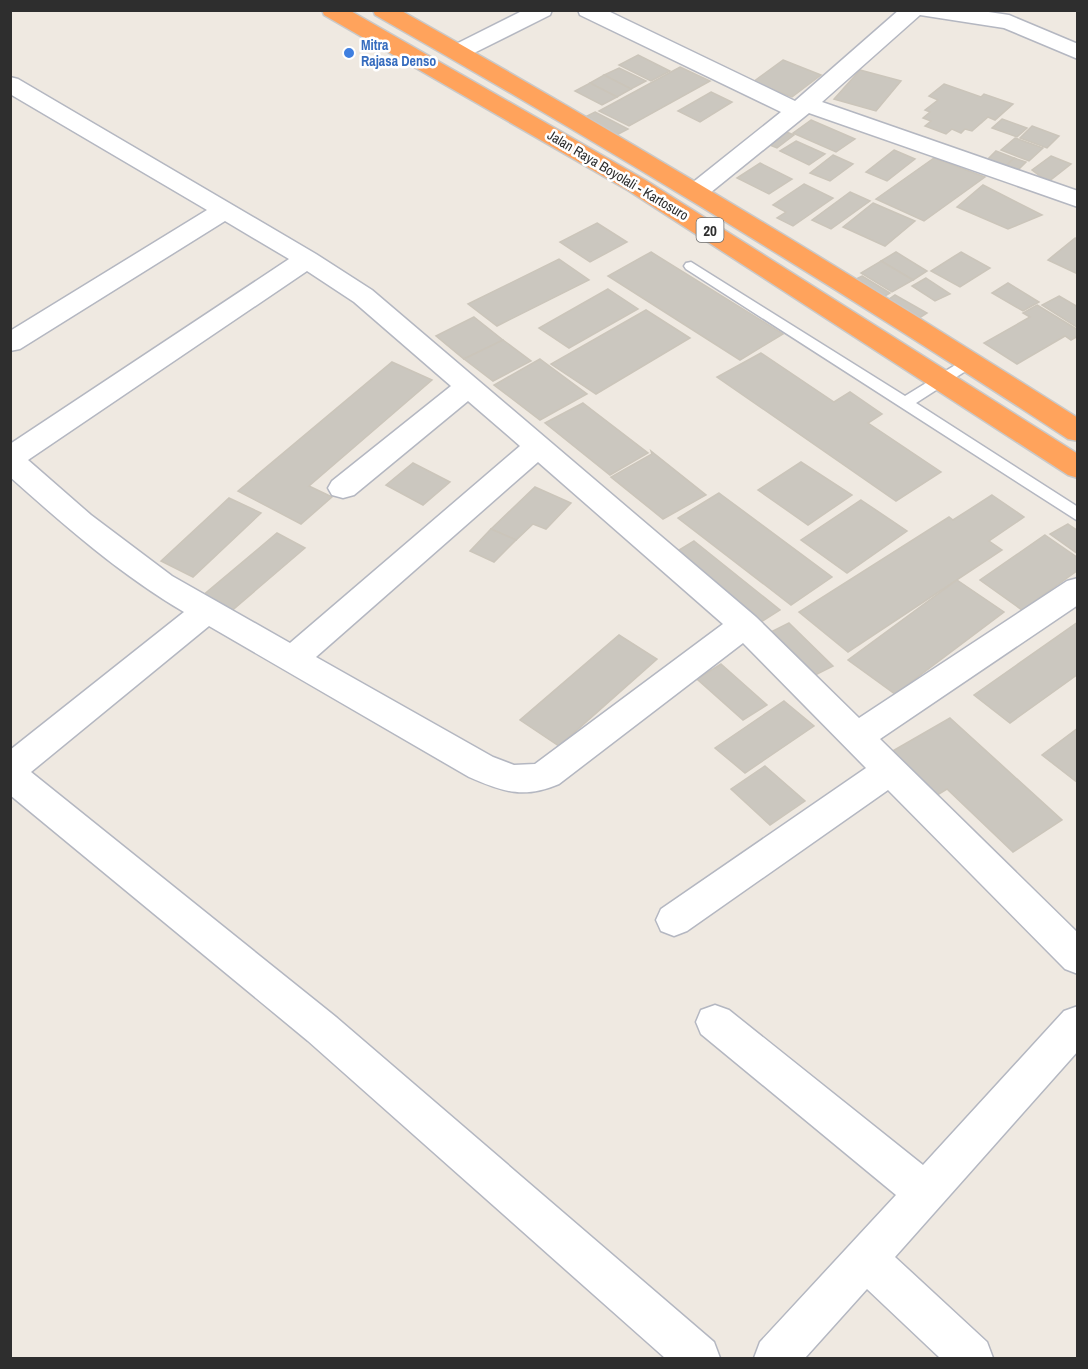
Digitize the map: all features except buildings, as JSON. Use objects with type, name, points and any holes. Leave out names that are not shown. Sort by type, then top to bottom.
[{"type":"highway","name":"Jalan Raya Boyolali - Kartosuro","points":[[332,10],[638,186],[1077,468]]},
{"type":"highway","name":"Jalan Raya Boyolali - Kartosuro","points":[[383,10],[696,192],[970,362],[1077,432]]},
{"type":"street","points":[[458,52],[542,10]]},
{"type":"street","points":[[588,10],[801,107],[1077,200]]},
{"type":"street","points":[[696,192],[801,107],[912,10]]},
{"type":"street","points":[[927,10],[966,13],[1009,22],[1077,52]]},
{"type":"street","points":[[10,84],[307,259],[363,296],[745,624],[1077,958]]},
{"type":"street","points":[[10,343],[225,210]]},
{"type":"street","points":[[307,259],[10,459],[80,522],[161,584],[481,767],[513,779],[533,780],[547,774],[745,624]]},
{"type":"street","points":[[343,488],[468,387]]},
{"type":"street","points":[[293,659],[537,447]]},
{"type":"street","points":[[857,737],[1077,589]]},
{"type":"street","points":[[10,770],[207,611]]},
{"type":"street","points":[[675,920],[891,770]]},
{"type":"street","points":[[10,776],[322,1029],[698,1359]]},
{"type":"street","points":[[715,1022],[926,1194]]},
{"type":"street","points":[[776,1359],[1077,1023]]},
{"type":"street","points":[[866,1259],[971,1359]]},
{"type":"lane","points":[[692,266],[1077,515]]},
{"type":"lane","points":[[905,403],[970,362]]},
{"type":"place","name":"Mitra Rajasa Denso","points":[[349,53]]}]
